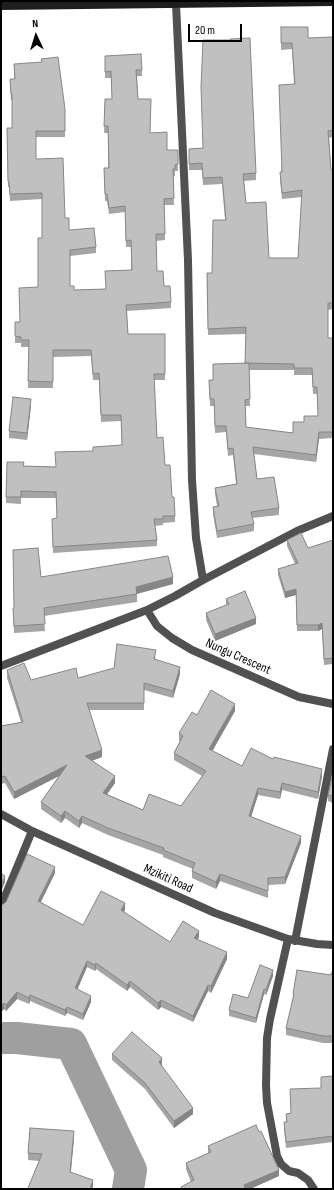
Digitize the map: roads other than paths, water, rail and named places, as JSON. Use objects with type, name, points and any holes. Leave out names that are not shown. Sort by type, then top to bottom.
[{"type":"street","points":[[1,6],[119,3],[176,4],[333,2]]},
{"type":"street","points":[[176,4],[188,260],[192,480],[196,538],[203,580]]},
{"type":"street","points":[[1,666],[147,610],[297,531],[333,516]]},
{"type":"street","name":"Nungu Crescent","points":[[147,610],[157,626],[172,638],[192,650],[299,697],[333,704]]},
{"type":"street","points":[[314,1189],[308,1180],[281,1164],[276,1156],[267,1103],[267,1038],[270,1020],[291,940],[333,749]]},
{"type":"street","name":"Mzikiti Road","points":[[1,814],[32,831],[215,913],[291,940],[333,945]]},
{"type":"street","points":[[1,906],[32,831]]},
{"type":"waterway","points":[[1,1038],[17,1038],[71,1044],[131,1170],[128,1189]]}]
